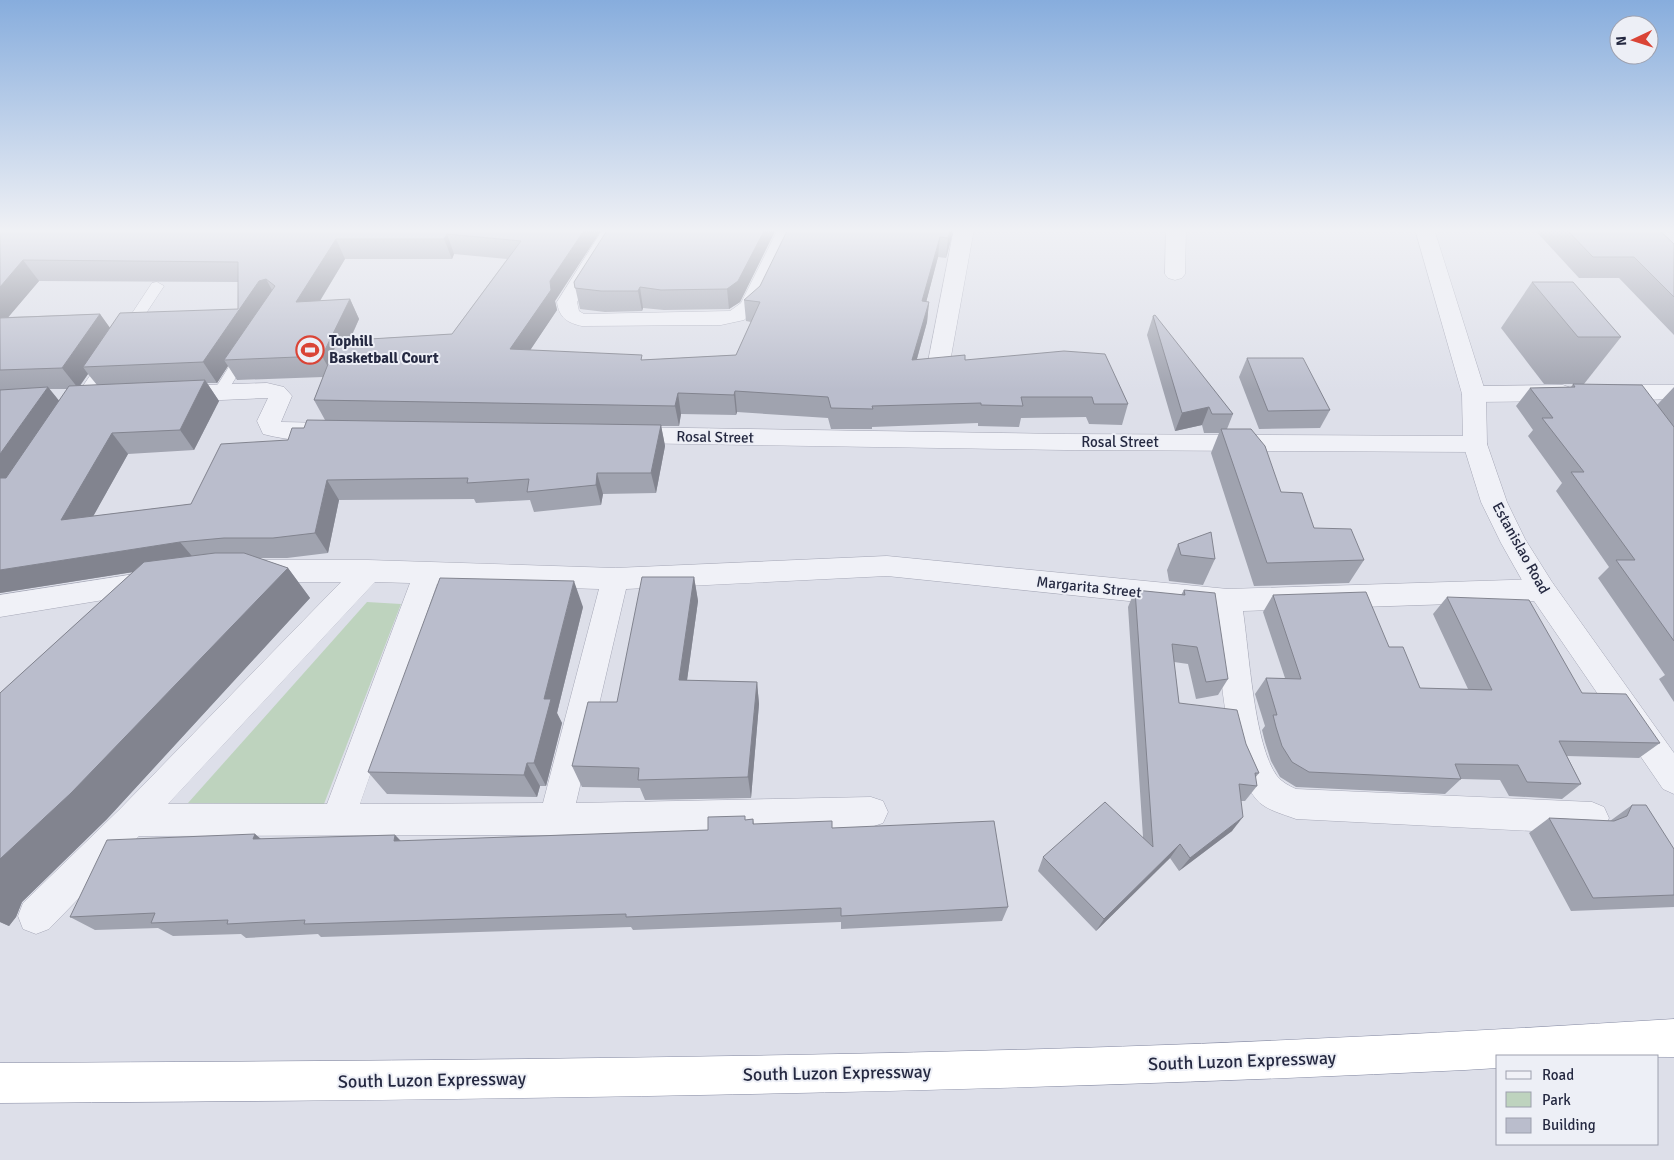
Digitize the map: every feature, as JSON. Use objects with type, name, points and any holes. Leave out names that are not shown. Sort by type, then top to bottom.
[{"type":"highway","name":"South Luzon Expressway","points":[[0,1083],[802,1075],[1230,1063],[1674,1038]]},
{"type":"street","points":[[578,283],[567,302],[568,310],[572,317],[582,320],[728,319],[737,316],[750,306],[761,283]]},
{"type":"street","points":[[940,362],[954,283]]},
{"type":"street","name":"Estanislao Road","points":[[1441,283],[1474,394],[1475,444],[1494,502],[1514,543],[1542,590],[1674,779]]},
{"type":"street","points":[[151,394],[267,390],[276,392],[280,396],[269,421],[271,428],[279,430],[349,431]]},
{"type":"street","points":[[1474,394],[1674,392]]},
{"type":"street","points":[[1634,393],[1651,416]]},
{"type":"street","points":[[55,399],[112,396]]},
{"type":"street","name":"Rosal Street","points":[[607,435],[1074,442],[1475,444]]},
{"type":"street","name":"Margarita Street","points":[[230,572],[368,571],[615,579],[887,566],[1228,600],[1542,590]]},
{"type":"street","points":[[36,916],[132,820],[368,571]]},
{"type":"street","points":[[337,821],[427,574]]},
{"type":"street","points":[[0,606],[180,578]]},
{"type":"street","points":[[556,819],[615,579]]},
{"type":"street","points":[[92,619],[128,586]]},
{"type":"street","points":[[1228,600],[1248,747],[1266,786],[1278,797],[1296,804],[1592,818]]},
{"type":"street","points":[[132,820],[556,819],[871,812]]},
{"type":"lane","points":[[66,421],[157,286]]},
{"type":"lane","points":[[220,392],[251,344]]},
{"type":"green space","points":[[367,602],[401,604],[324,804],[188,803]]},
{"type":"building","points":[[238,283],[258,283],[203,362],[83,367],[120,313],[238,309]]},
{"type":"building","points":[[271,283],[308,283],[296,302],[350,299],[322,356],[224,360],[275,286]]},
{"type":"building","points":[[490,283],[550,283],[551,290],[510,349],[642,355],[641,360],[736,355],[760,302],[744,300],[761,283],[927,283],[922,301],[929,302],[912,360],[965,355],[965,360],[1064,351],[1105,354],[1128,404],[1094,404],[1092,397],[1021,397],[1023,406],[981,405],[981,403],[872,406],[873,409],[831,408],[828,397],[735,391],[734,395],[678,393],[675,406],[314,400],[337,341],[452,334]]},
{"type":"building","points":[[574,283],[735,283],[727,289],[661,290],[640,287],[638,291],[601,291],[575,288]]},
{"type":"building","points":[[1533,283],[1574,283],[1621,337],[1578,337]]},
{"type":"building","points":[[1660,283],[1674,283],[1674,297]]},
{"type":"building","points":[[100,314],[62,368],[0,370],[0,318]]},
{"type":"building","points":[[1155,315],[1233,414],[1212,414],[1209,407],[1182,413],[1153,316]]},
{"type":"building","points":[[1247,358],[1303,358],[1330,410],[1268,411]]},
{"type":"building","points":[[205,380],[180,430],[112,433],[61,520],[191,504],[221,444],[288,440],[292,428],[304,428],[307,420],[661,425],[651,473],[597,473],[596,485],[527,492],[529,479],[467,483],[468,478],[327,480],[315,533],[273,538],[224,538],[180,542],[0,570],[0,478],[6,478],[69,386]]},
{"type":"building","points":[[1573,384],[1642,385],[1674,427],[1674,641],[1616,560],[1635,560],[1571,472],[1584,472],[1542,418],[1553,418],[1530,388],[1575,387]]},
{"type":"building","points":[[48,387],[0,454],[0,390]]},
{"type":"building","points":[[1221,429],[1251,429],[1265,446],[1281,492],[1302,493],[1314,528],[1351,529],[1364,560],[1267,563]]},
{"type":"building","points":[[1211,532],[1215,559],[1181,555],[1178,544]]},
{"type":"building","points":[[215,553],[244,553],[288,568],[71,793],[0,859],[0,693],[144,562]]},
{"type":"building","points":[[642,577],[694,577],[679,680],[757,682],[748,777],[638,780],[639,768],[572,766],[588,702],[617,702]]},
{"type":"building","points":[[440,578],[574,581],[544,699],[551,699],[534,763],[527,763],[524,775],[368,772]]},
{"type":"building","points":[[1135,590],[1185,595],[1184,590],[1215,593],[1228,679],[1206,682],[1197,647],[1172,644],[1179,703],[1237,710],[1246,744],[1259,773],[1255,773],[1257,786],[1239,784],[1243,817],[1190,858],[1180,844],[1104,919],[1043,857],[1105,802],[1153,847]]},
{"type":"building","points":[[1366,592],[1389,647],[1403,647],[1420,688],[1492,690],[1447,597],[1529,600],[1582,693],[1626,694],[1660,743],[1559,741],[1581,784],[1527,782],[1518,765],[1455,764],[1461,779],[1309,772],[1292,762],[1282,746],[1273,715],[1277,715],[1266,678],[1301,679],[1273,595]]},
{"type":"building","points":[[1632,805],[1646,805],[1674,849],[1674,895],[1593,898],[1549,818],[1614,821],[1627,816]]},
{"type":"building","points":[[745,816],[745,820],[753,819],[753,824],[832,821],[832,828],[994,821],[1008,907],[841,916],[841,908],[626,917],[626,914],[304,924],[305,920],[227,924],[228,920],[151,923],[155,913],[70,917],[107,840],[255,834],[253,839],[395,835],[394,841],[708,830],[708,817]]},
{"type":"place","name":"Tophill Basketball Court","points":[[310,350]]}]
